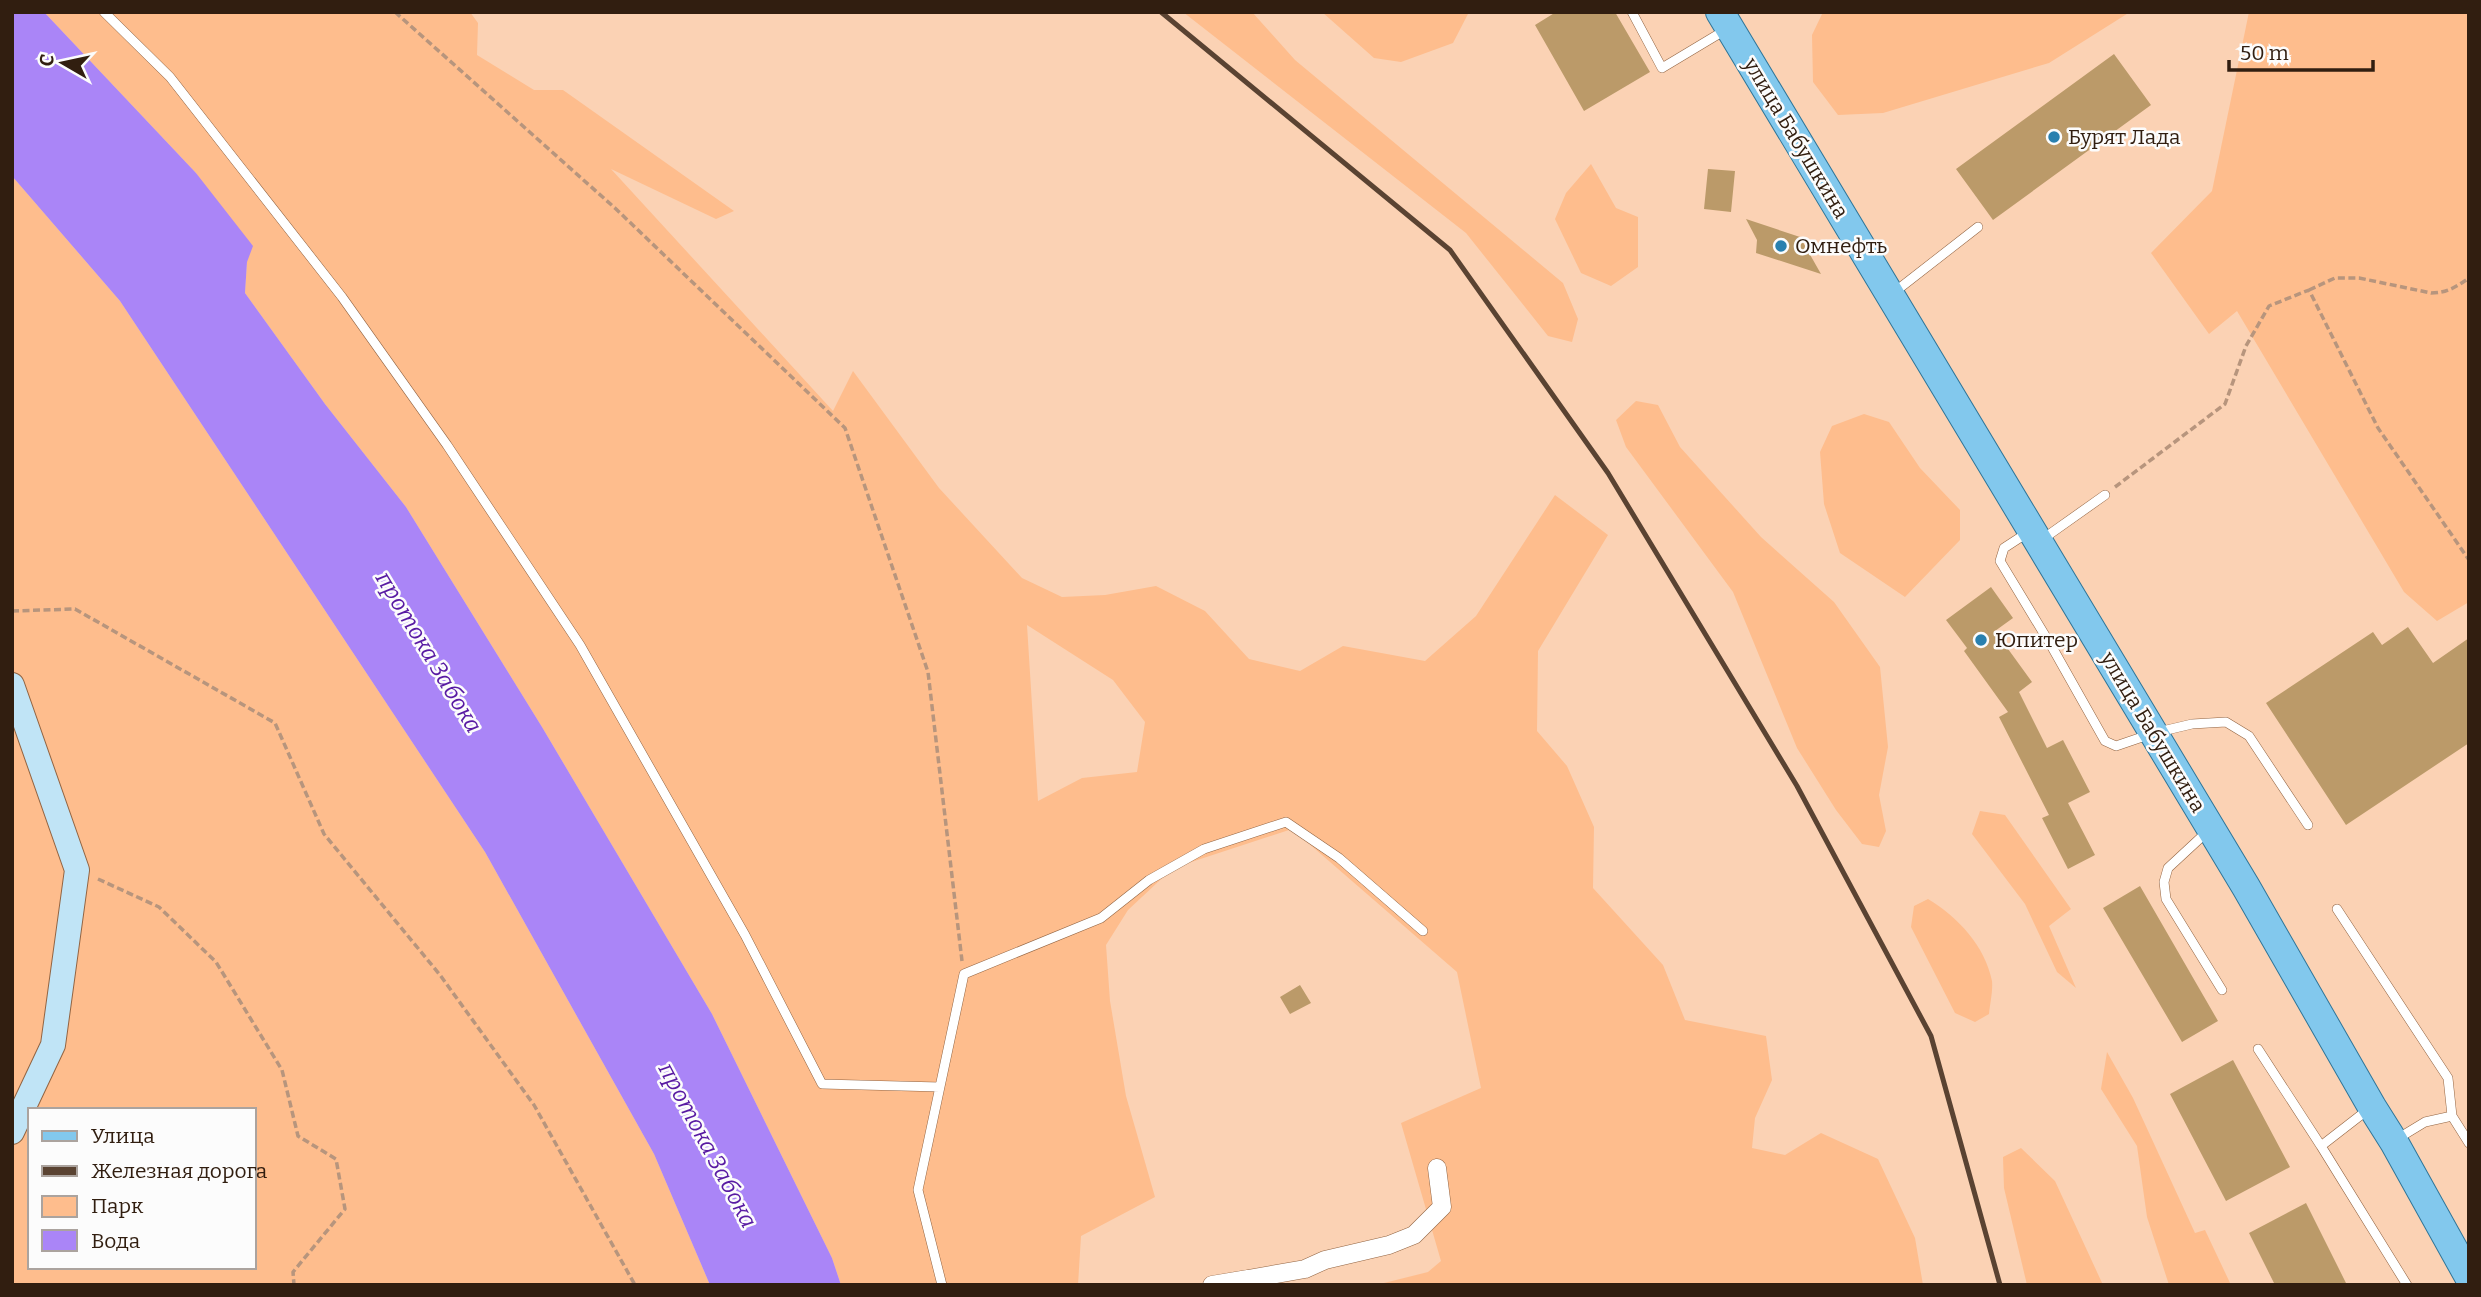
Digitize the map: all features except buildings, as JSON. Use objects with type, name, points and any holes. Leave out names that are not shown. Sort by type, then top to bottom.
[{"type":"main road","name":"улица Бабушкина","points":[[1725,20],[2211,828],[2394,1142],[2469,1277]]},
{"type":"street","points":[[12,685],[78,870],[53,1045],[12,1132]]},
{"type":"street","points":[[1212,1285],[1251,1282],[1305,1269],[1325,1260],[1389,1245],[1414,1235],[1442,1207],[1437,1168]]},
{"type":"lane","points":[[104,12],[170,77],[342,297],[455,456],[580,645],[746,935],[822,1084],[940,1087]]},
{"type":"lane","points":[[1632,12],[1662,68],[1725,20]]},
{"type":"lane","points":[[1890,295],[1978,227]]},
{"type":"lane","points":[[2105,495],[2035,536],[2004,548],[2000,561],[2105,741],[2116,746],[2192,724],[2226,723],[2249,736],[2308,825]]},
{"type":"lane","points":[[942,1285],[918,1190],[964,974],[1101,918],[1149,880],[1204,849],[1286,822],[1339,858],[1423,931]]},
{"type":"lane","points":[[2211,828],[2168,868],[2164,882],[2166,899],[2222,990]]},
{"type":"lane","points":[[2337,909],[2448,1078],[2452,1116],[2469,1143]]},
{"type":"lane","points":[[2258,1049],[2322,1146],[2407,1285]]},
{"type":"lane","points":[[2322,1146],[2372,1107]]},
{"type":"lane","points":[[2394,1142],[2425,1122],[2452,1116]]},
{"type":"path","points":[[395,12],[616,209],[845,428],[928,672],[964,974]]},
{"type":"path","points":[[2105,495],[2225,404],[2246,346],[2269,306],[2335,278],[2359,278],[2431,293],[2443,293],[2455,289],[2469,278]]},
{"type":"path","points":[[2309,290],[2378,428],[2469,559]]},
{"type":"path","points":[[12,611],[75,608],[275,723],[324,834],[440,975],[534,1105],[635,1285]]},
{"type":"path","points":[[78,870],[159,908],[216,962],[282,1070],[298,1136],[336,1159],[345,1209],[293,1272],[294,1285]]},
{"type":"green space","points":[[44,12],[470,12],[478,23],[477,55],[534,90],[563,90],[734,211],[716,219],[611,169],[833,411],[853,371],[939,488],[1022,578],[1062,597],[1105,595],[1156,586],[1205,611],[1249,659],[1300,671],[1343,646],[1425,661],[1476,616],[1555,495],[1608,535],[1538,651],[1537,731],[1567,766],[1594,827],[1593,888],[1663,965],[1685,1020],[1766,1036],[1772,1080],[1755,1118],[1752,1148],[1785,1155],[1821,1133],[1878,1159],[1915,1238],[1923,1285],[1376,1285],[1428,1272],[1441,1261],[1401,1123],[1481,1088],[1457,972],[1292,829],[1173,868],[1128,910],[1106,945],[1110,1001],[1126,1096],[1155,1197],[1081,1236],[1078,1285],[841,1285],[832,1258],[712,1014],[542,727],[406,507],[325,404],[245,293],[247,262],[196,173]],"holes":[[[1027,625],[1113,680],[1145,722],[1137,772],[1082,778],[1038,801]]]},
{"type":"green space","points":[[1183,12],[1252,12],[1295,60],[1563,283],[1578,319],[1572,342],[1548,336],[1466,233]]},
{"type":"green space","points":[[1322,12],[1469,12],[1453,43],[1401,62],[1374,58]]},
{"type":"green space","points":[[1823,12],[2130,12],[2049,63],[1883,113],[1838,115],[1813,82],[1812,35]]},
{"type":"green space","points":[[2249,12],[2469,12],[2469,602],[2437,621],[2404,592],[2237,311],[2209,334],[2151,253],[2212,191]]},
{"type":"green space","points":[[1591,164],[1616,208],[1638,217],[1638,267],[1611,286],[1581,273],[1555,219],[1566,193]]},
{"type":"green space","points":[[12,176],[120,301],[485,852],[654,1154],[710,1285],[12,1285]]},
{"type":"green space","points":[[1636,401],[1658,405],[1680,447],[1761,537],[1834,602],[1880,667],[1888,747],[1879,795],[1886,831],[1879,847],[1862,844],[1836,810],[1797,748],[1733,592],[1626,447],[1616,420]]},
{"type":"green space","points":[[1864,414],[1889,422],[1920,468],[1960,510],[1960,540],[1905,597],[1840,553],[1824,504],[1820,452],[1832,426]]},
{"type":"green space","points":[[1980,811],[2005,815],[2071,909],[2049,926],[2076,988],[2057,972],[2025,904],[1972,834]]},
{"type":"green space","points":[[1928,899],[1950,914],[1969,934],[1977,944],[1988,968],[1992,981],[1989,1014],[1975,1022],[1955,1013],[1911,927],[1914,906]]},
{"type":"green space","points":[[2107,1052],[2133,1098],[2195,1233],[2205,1230],[2231,1285],[2169,1285],[2147,1217],[2137,1146],[2101,1089]]},
{"type":"green space","points":[[2021,1148],[2055,1181],[2103,1285],[2027,1285],[2004,1188],[2003,1157]]},
{"type":"water","name":"протока Забока","points":[[12,12],[44,12],[196,173],[253,246],[247,262],[245,293],[325,404],[406,507],[542,727],[712,1014],[832,1258],[841,1285],[710,1285],[654,1154],[485,852],[120,301],[12,176]]},
{"type":"railway","points":[[1161,12],[1450,250],[1608,473],[1797,786],[1931,1036],[2000,1285]]},
{"type":"place","name":"Бурят Лада","points":[[2054,137]]},
{"type":"place","name":"Омнефть","points":[[1781,246]]},
{"type":"place","name":"Юпитер","points":[[1981,640]]}]
